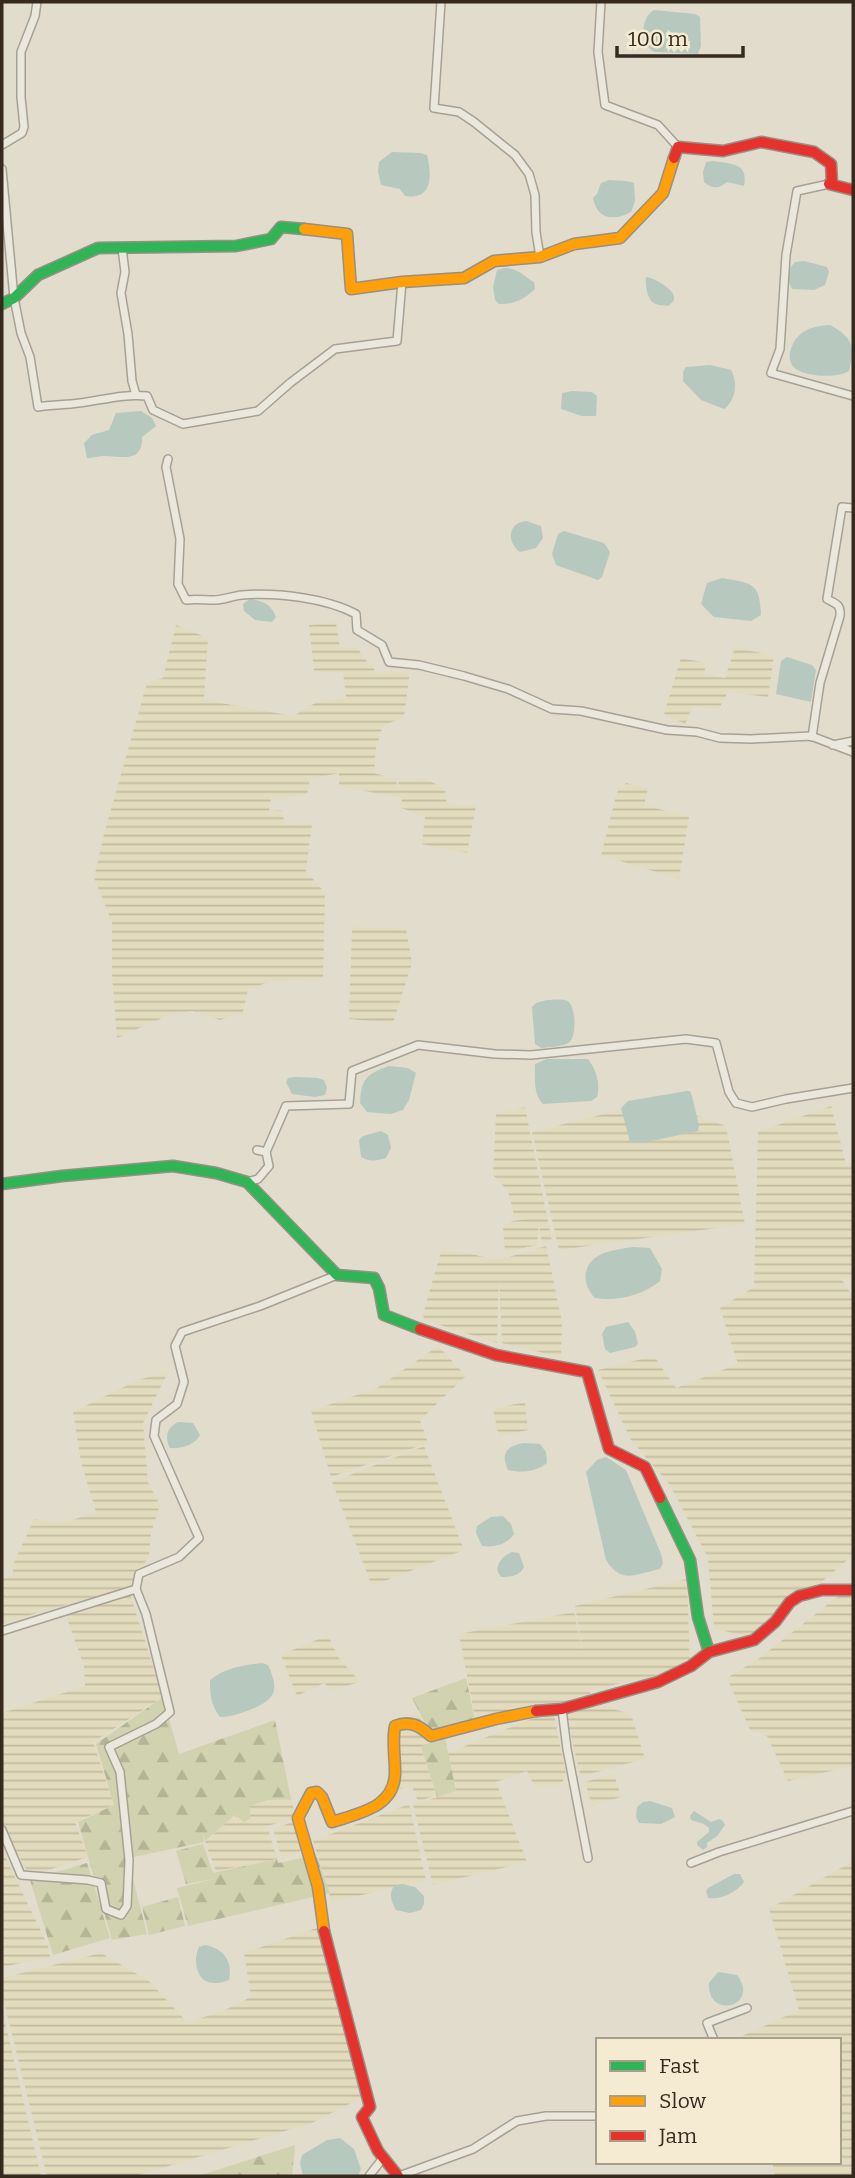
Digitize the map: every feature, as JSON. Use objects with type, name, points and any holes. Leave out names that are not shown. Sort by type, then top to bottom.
[{"type":"street","points":[[2,145],[22,133],[21,52],[35,16],[37,2]]},
{"type":"street","points":[[441,2],[434,108],[459,113],[474,122],[515,156],[529,174],[535,195],[540,257]]},
{"type":"street","points":[[601,2],[598,51],[606,105],[658,125],[678,147],[723,151],[761,142],[814,152],[831,164],[832,183],[829,184]]},
{"type":"street","points":[[2,304],[14,298],[38,275],[98,248],[236,246],[271,239],[281,227],[347,234],[351,289],[464,278],[494,261],[540,257],[574,244],[620,239],[663,193],[678,147]]},
{"type":"street","points":[[2,169],[14,298],[21,333],[30,357],[38,407],[147,396],[153,410],[183,424],[258,411],[335,349],[397,341],[402,282]]},
{"type":"street","points":[[853,190],[829,184],[797,191],[786,255],[780,349],[771,373],[853,396]]},
{"type":"street","points":[[122,248],[125,272],[121,293],[136,395]]},
{"type":"street","points":[[168,459],[166,467],[180,539],[178,584],[186,600],[275,595],[324,603],[356,614],[357,630],[382,645],[389,662],[419,665],[464,676],[508,690],[552,709],[581,711],[667,730],[696,732],[720,738],[812,737],[853,752]]},
{"type":"street","points":[[812,737],[820,683],[841,609],[838,604],[827,599],[842,507],[853,508]]},
{"type":"street","points":[[833,745],[853,741]]},
{"type":"street","points":[[247,1182],[258,1179],[269,1166],[262,1151],[286,1106],[349,1104],[352,1071],[418,1045],[495,1054],[531,1055],[686,1039],[716,1043],[729,1092],[736,1102],[752,1107],[853,1088]]},
{"type":"street","points":[[2,1184],[173,1166],[216,1172],[247,1182],[337,1275]]},
{"type":"street","points":[[2,1829],[21,1875],[101,1883],[106,1909],[121,1915],[127,1906],[129,1860],[120,1772],[109,1747],[156,1724],[170,1712],[146,1614],[136,1589],[139,1574],[179,1557],[199,1538],[154,1436],[156,1420],[177,1404],[184,1382],[175,1346],[182,1332],[260,1306],[337,1275],[374,1278],[379,1288],[384,1315],[463,1346],[514,1359],[587,1372],[609,1449],[645,1467],[690,1560],[698,1617],[709,1652]]},
{"type":"street","points":[[2,1631],[136,1589]]},
{"type":"street","points":[[596,2116],[546,2116],[517,2121],[473,2149],[398,2176],[377,2151],[362,2117],[370,2107],[367,2087],[335,1975],[323,1926],[318,1887],[298,1818],[312,1793],[317,1792],[322,1797],[332,1822],[383,1804],[392,1794],[396,1783],[391,1742],[395,1726],[400,1723],[411,1723],[431,1735],[494,1719],[562,1709],[658,1682],[691,1666],[709,1652],[754,1640],[759,1632],[773,1626],[792,1600],[820,1591],[853,1590]]},
{"type":"street","points":[[562,1709],[588,1858]]},
{"type":"street","points":[[691,1863],[853,1811]]},
{"type":"street","points":[[713,2038],[707,2023],[747,2008]]},
{"type":"street","points":[[369,2176],[383,2158]]},
{"type":"shaded area","points":[[654,10],[695,14],[700,17],[701,46],[698,54],[655,52],[650,49],[643,32],[646,19]]},
{"type":"shaded area","points":[[392,152],[427,155],[430,178],[426,190],[421,194],[405,196],[400,189],[381,185],[379,162]]},
{"type":"shaded area","points":[[713,161],[741,168],[745,178],[744,186],[727,182],[716,187],[704,182],[706,162]]},
{"type":"shaded area","points":[[609,180],[634,183],[635,201],[631,212],[618,217],[607,217],[598,211],[593,198],[601,183]]},
{"type":"shaded area","points":[[804,261],[827,267],[829,272],[825,285],[814,290],[792,289],[789,272],[795,262]]},
{"type":"shaded area","points":[[504,268],[517,271],[534,282],[535,289],[519,301],[499,304],[495,300],[493,287],[497,270]]},
{"type":"shaded area","points":[[646,277],[658,281],[670,290],[674,300],[668,306],[659,305],[650,299]]},
{"type":"shaded area","points":[[830,325],[848,338],[852,349],[849,371],[844,374],[819,376],[796,369],[791,363],[790,351],[797,337],[812,328]]},
{"type":"shaded area","points":[[710,365],[731,370],[733,375],[733,396],[724,409],[701,400],[683,381],[686,367]]},
{"type":"shaded area","points":[[592,392],[597,396],[596,416],[582,416],[561,409],[562,393]]},
{"type":"shaded area","points":[[141,411],[152,418],[156,426],[142,437],[141,446],[135,455],[87,458],[84,443],[92,435],[109,430],[116,413]]},
{"type":"shaded area","points":[[526,521],[541,526],[543,538],[536,548],[520,552],[513,544],[511,534],[515,525]]},
{"type":"shaded area","points":[[564,531],[604,543],[610,552],[602,577],[598,580],[556,565],[552,554],[558,534]]},
{"type":"shaded area","points":[[722,578],[752,586],[759,596],[761,615],[751,621],[714,617],[701,604],[707,583]]},
{"type":"shaded area","points":[[250,599],[269,606],[276,617],[272,622],[255,620],[244,611],[243,604]]},
{"type":"shaded area","points":[[336,623],[340,647],[358,649],[368,663],[373,663],[375,674],[410,671],[404,717],[383,726],[376,748],[374,773],[395,779],[400,791],[398,782],[425,779],[445,791],[447,804],[476,806],[467,853],[422,844],[425,816],[401,808],[402,798],[339,786],[339,773],[310,779],[307,795],[271,799],[269,811],[282,810],[285,825],[312,824],[306,871],[325,893],[323,978],[268,982],[248,990],[243,1012],[220,1020],[192,1011],[171,1014],[117,1038],[112,976],[112,922],[94,878],[147,683],[163,678],[176,625],[208,638],[204,700],[293,716],[317,702],[346,698],[343,673],[314,671],[309,625]]},
{"type":"shaded area","points":[[735,647],[774,656],[768,697],[728,692],[718,710],[693,706],[685,724],[664,714],[681,658],[706,663],[704,674],[725,678]]},
{"type":"shaded area","points":[[787,657],[812,665],[816,670],[811,702],[776,694],[781,661]]},
{"type":"shaded area","points":[[626,783],[648,789],[644,805],[689,817],[679,879],[601,855],[617,792]]},
{"type":"shaded area","points":[[352,927],[406,929],[412,963],[393,1023],[349,1019]]},
{"type":"shaded area","points":[[547,1000],[569,1002],[573,1011],[574,1030],[568,1043],[541,1048],[535,1044],[532,1007]]},
{"type":"shaded area","points":[[547,1059],[588,1059],[597,1077],[597,1097],[591,1101],[543,1104],[536,1090],[535,1064]]},
{"type":"shaded area","points":[[389,1066],[408,1068],[416,1073],[409,1100],[403,1110],[391,1114],[367,1112],[360,1103],[364,1082],[370,1075]]},
{"type":"shaded area","points":[[288,1078],[324,1080],[327,1088],[325,1095],[315,1097],[292,1094],[286,1082]]},
{"type":"shaded area","points":[[690,1091],[698,1131],[642,1143],[630,1142],[621,1108],[628,1101]]},
{"type":"shaded area","points":[[684,1094],[689,1113],[726,1126],[745,1224],[559,1250],[532,1132]]},
{"type":"shaded area","points":[[831,1106],[846,1164],[853,1164],[853,1276],[842,1280],[853,1297],[853,1555],[755,1639],[714,1628],[708,1558],[670,1485],[631,1440],[598,1370],[654,1356],[676,1388],[738,1364],[720,1308],[754,1287],[758,1132]]},
{"type":"shaded area","points":[[525,1107],[552,1241],[542,1244],[539,1224],[537,1245],[505,1252],[503,1227],[512,1221],[528,1219],[515,1218],[508,1191],[493,1175],[496,1114]]},
{"type":"shaded area","points":[[381,1131],[388,1135],[391,1148],[386,1158],[367,1160],[361,1157],[359,1140],[363,1136]]},
{"type":"shaded area","points":[[546,1246],[562,1321],[561,1357],[502,1343],[499,1277],[497,1343],[424,1320],[423,1314],[442,1248],[499,1260]]},
{"type":"shaded area","points":[[633,1247],[650,1248],[662,1269],[660,1281],[629,1296],[595,1298],[586,1282],[589,1265],[605,1253]]},
{"type":"shaded area","points":[[628,1322],[635,1332],[638,1344],[610,1353],[605,1349],[602,1334],[606,1327]]},
{"type":"shaded area","points":[[438,1346],[466,1376],[420,1420],[428,1443],[331,1477],[311,1411],[377,1388]]},
{"type":"shaded area","points":[[168,1372],[143,1423],[148,1482],[160,1505],[151,1533],[149,1556],[128,1588],[163,1697],[93,1742],[114,1805],[75,1822],[88,1857],[30,1876],[2,1825],[2,1713],[85,1686],[84,1666],[65,1613],[120,1590],[2,1623],[2,1579],[14,1575],[12,1567],[34,1519],[63,1523],[96,1512],[81,1462],[73,1412],[138,1380]]},
{"type":"shaded area","points":[[525,1402],[528,1430],[499,1437],[493,1409]]},
{"type":"shaded area","points":[[179,1422],[193,1423],[200,1435],[187,1446],[170,1448],[168,1433],[172,1426]]},
{"type":"shaded area","points":[[524,1443],[540,1444],[546,1452],[547,1463],[528,1471],[508,1470],[505,1454],[509,1448]]},
{"type":"shaded area","points":[[424,1446],[464,1550],[372,1586],[332,1482]]},
{"type":"shaded area","points":[[606,1457],[626,1470],[661,1554],[663,1563],[660,1569],[624,1575],[612,1568],[606,1560],[586,1472],[597,1460]]},
{"type":"shaded area","points":[[503,1516],[511,1524],[514,1534],[500,1544],[482,1546],[476,1533],[477,1526],[491,1517]]},
{"type":"shaded area","points":[[512,1552],[519,1553],[524,1567],[517,1574],[501,1577],[497,1570],[499,1564]]},
{"type":"shaded area","points":[[687,1579],[690,1668],[590,1690],[591,1699],[476,1722],[459,1634],[574,1612],[583,1652],[575,1606]]},
{"type":"shaded area","points":[[847,1589],[853,1602],[853,1766],[788,1781],[767,1736],[751,1732],[727,1678],[761,1657]]},
{"type":"shaded area","points":[[328,1635],[338,1657],[360,1682],[331,1690],[324,1683],[297,1696],[281,1655]]},
{"type":"shaded area","points":[[262,1663],[268,1665],[274,1681],[271,1697],[252,1709],[220,1717],[212,1700],[210,1680],[228,1670]]},
{"type":"shaded area","points":[[599,1705],[631,1714],[645,1759],[582,1776],[566,1715]]},
{"type":"shaded area","points":[[553,1710],[566,1775],[559,1787],[535,1787],[527,1771],[496,1782],[527,1862],[433,1885],[413,1805],[456,1791],[448,1753]]},
{"type":"shaded area","points":[[417,1713],[433,1742],[421,1747],[436,1795],[418,1802],[412,1786],[400,1789],[388,1727]]},
{"type":"shaded area","points":[[614,1774],[621,1797],[592,1806],[585,1782]]},
{"type":"shaded area","points":[[291,1799],[296,1818],[267,1826],[277,1859],[216,1871],[205,1842],[249,1806],[268,1800]]},
{"type":"shaded area","points":[[650,1801],[672,1808],[675,1817],[661,1824],[639,1823],[636,1817],[637,1807]]},
{"type":"shaded area","points":[[409,1804],[426,1880],[332,1902],[313,1841]]},
{"type":"shaded area","points":[[694,1811],[711,1822],[722,1820],[725,1825],[703,1850],[697,1842],[709,1832],[709,1828],[691,1820],[690,1816]]},
{"type":"shaded area","points":[[296,1820],[305,1849],[282,1859],[273,1830]]},
{"type":"shaded area","points":[[2,1850],[48,1946],[50,1957],[2,1967]]},
{"type":"shaded area","points":[[853,1861],[853,2176],[775,2176],[772,2164],[841,2164],[841,2038],[742,2038],[799,2010],[769,1909]]},
{"type":"shaded area","points":[[734,1874],[740,1874],[744,1882],[741,1886],[723,1896],[708,1898],[708,1888]]},
{"type":"shaded area","points":[[402,1884],[415,1887],[424,1896],[421,1910],[410,1913],[396,1910],[391,1892],[394,1886]]},
{"type":"shaded area","points":[[317,1928],[365,2096],[312,2123],[135,2176],[47,2176],[2,1994],[2,1978],[101,1953],[149,1981],[187,2022],[221,2012],[251,1997],[244,1953]]},
{"type":"shaded area","points":[[205,1945],[217,1949],[226,1957],[230,1967],[229,1980],[210,1983],[201,1976],[196,1959],[199,1947]]},
{"type":"shaded area","points":[[718,1972],[737,1975],[743,1986],[742,1995],[731,2005],[716,2002],[711,1995],[709,1983]]},
{"type":"shaded area","points":[[2,2009],[41,2176],[2,2176]]},
{"type":"shaded area","points":[[340,2138],[354,2149],[361,2169],[358,2176],[303,2176],[300,2163],[302,2155],[327,2140]]},
{"type":"green space","points":[[466,1678],[475,1720],[429,1731],[412,1698]]},
{"type":"green space","points":[[163,1697],[179,1754],[275,1720],[291,1799],[268,1800],[249,1806],[251,1818],[244,1822],[235,1815],[205,1841],[202,1832],[204,1842],[129,1858],[124,1844],[147,1934],[112,1940],[78,1822],[114,1805],[96,1744]]},
{"type":"green space","points":[[445,1738],[456,1791],[437,1797],[421,1746]]},
{"type":"green space","points":[[203,1844],[213,1873],[277,1859],[278,1863],[316,1855],[330,1893],[188,1926],[177,1888],[214,1879],[186,1884],[176,1851]]},
{"type":"green space","points":[[87,1863],[110,1938],[53,1955],[30,1880]]},
{"type":"green space","points":[[178,1897],[185,1926],[149,1935],[142,1907]]},
{"type":"green space","points":[[295,2145],[292,2176],[198,2176]]},
{"type":"traffic: fast","points":[[2,304],[14,298],[38,275],[98,248],[236,246],[271,239],[281,227],[304,229]]},
{"type":"traffic: fast","points":[[2,1184],[173,1166],[216,1173],[247,1182],[337,1275],[374,1278],[379,1288],[384,1315],[420,1329]]},
{"type":"traffic: fast","points":[[660,1498],[690,1560],[698,1617],[709,1652]]},
{"type":"traffic: slow","points":[[304,229],[347,234],[351,289],[464,278],[494,261],[540,257],[574,244],[620,238],[663,193],[674,158]]},
{"type":"traffic: slow","points":[[324,1931],[318,1887],[298,1818],[311,1793],[317,1792],[322,1797],[332,1822],[365,1811],[383,1801],[394,1783],[395,1726],[414,1725],[431,1736],[536,1711]]},
{"type":"traffic: jam","points":[[674,158],[678,147],[723,151],[761,142],[814,152],[831,164],[832,183],[829,184],[853,190]]},
{"type":"traffic: jam","points":[[420,1329],[496,1355],[587,1372],[609,1449],[645,1467],[660,1498]]},
{"type":"traffic: jam","points":[[536,1711],[562,1709],[658,1682],[691,1666],[709,1652],[754,1640],[799,1596],[822,1590],[853,1590]]},
{"type":"traffic: jam","points":[[324,1931],[370,2107],[362,2117],[378,2151],[398,2176]]}]
